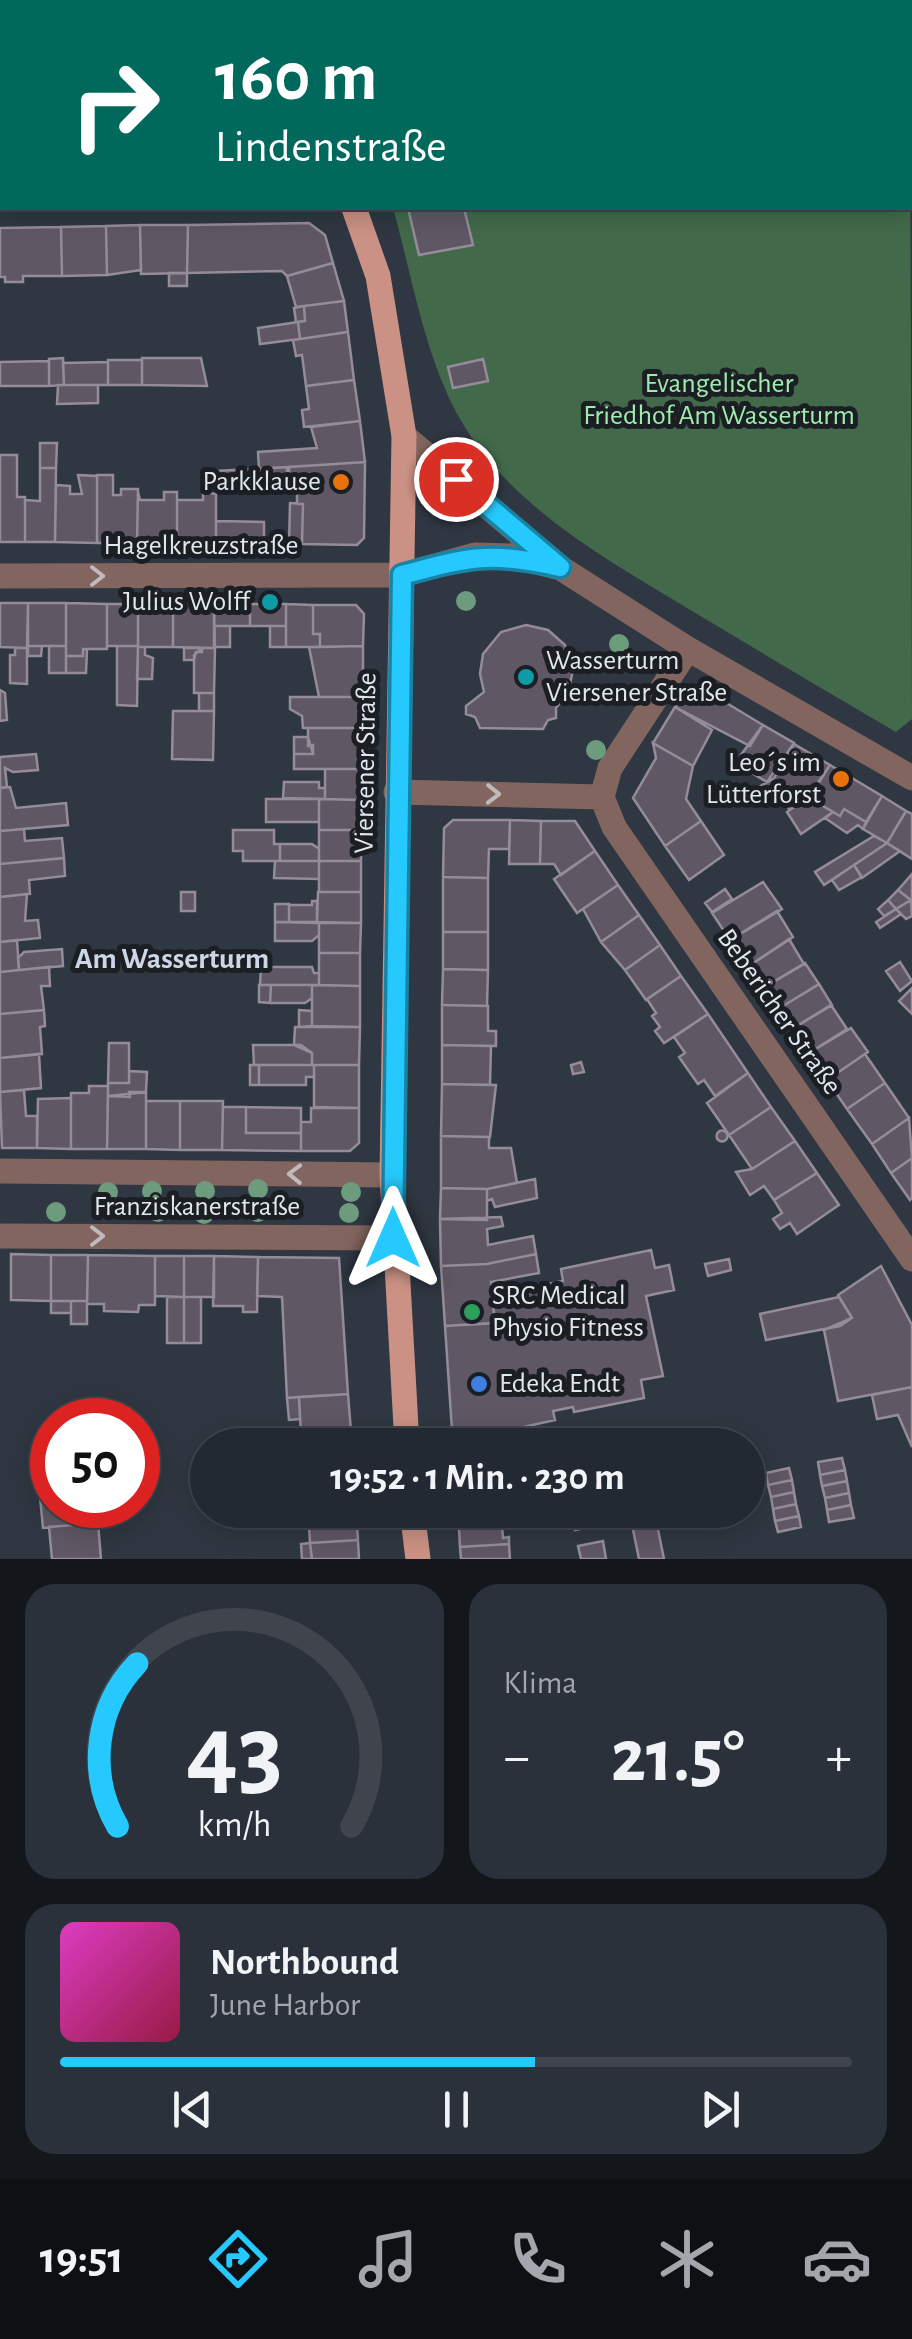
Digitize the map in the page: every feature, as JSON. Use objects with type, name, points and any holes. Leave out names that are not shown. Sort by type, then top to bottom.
[{"type":"main road","name":"Viersener Straße","points":[[355,210],[378,276],[404,436],[392,1176],[406,1428]]},
{"type":"main road","points":[[414,1528],[418,1559]]},
{"type":"street","points":[[404,436],[560,567],[688,649],[909,771]]},
{"type":"street","name":"Hagelkreuzstraße","points":[[0,576],[402,575],[475,555],[513,556],[560,567]]},
{"type":"street","points":[[396,792],[602,796],[610,768],[688,649]]},
{"type":"street","name":"Bebericher Straße","points":[[602,796],[614,826],[912,1259]]},
{"type":"street","name":"Franziskanerstraße","points":[[0,1171],[392,1176]]},
{"type":"street","name":"Franziskanerstraße","points":[[0,1236],[393,1238]]},
{"type":"green space","name":"Evangelischer Friedhof Am Wasserturm","points":[[394,210],[910,210],[912,719],[896,732],[618,566],[548,517],[487,458],[463,423],[443,384],[421,319]]},
{"type":"building","points":[[408,210],[464,210],[473,245],[419,255]]},
{"type":"building","points":[[309,223],[325,235],[333,263],[287,276],[282,271],[187,273],[188,225]]},
{"type":"building","points":[[140,225],[141,270],[107,275],[106,226]]},
{"type":"building","points":[[140,225],[188,225],[187,273],[141,274]]},
{"type":"building","points":[[106,226],[107,275],[62,276],[61,227]]},
{"type":"building","points":[[61,227],[62,276],[23,276],[23,282],[5,282],[5,277],[0,277],[0,228]]},
{"type":"building","points":[[333,263],[344,301],[296,307],[287,276]]},
{"type":"building","points":[[169,273],[187,273],[187,286],[169,286]]},
{"type":"building","points":[[344,301],[348,332],[300,339],[298,322],[305,321],[304,306]]},
{"type":"building","points":[[304,306],[305,321],[296,322],[294,308]]},
{"type":"building","points":[[298,322],[300,339],[260,344],[258,328]]},
{"type":"building","points":[[348,332],[354,380],[306,386],[302,355],[296,356],[293,340]]},
{"type":"building","points":[[63,358],[64,385],[49,386],[49,359]]},
{"type":"building","points":[[142,358],[201,358],[207,386],[142,385]]},
{"type":"building","points":[[483,359],[488,381],[453,388],[448,367]]},
{"type":"building","points":[[108,360],[142,360],[142,385],[108,385]]},
{"type":"building","points":[[49,361],[49,386],[0,386],[0,362]]},
{"type":"building","points":[[108,362],[108,385],[64,385],[63,363]]},
{"type":"building","points":[[354,380],[360,421],[304,427],[302,410],[309,409],[306,386]]},
{"type":"building","points":[[58,385],[98,385],[98,403],[57,404]]},
{"type":"building","points":[[360,421],[365,462],[259,469],[258,452],[317,448],[311,427]]},
{"type":"building","points":[[40,443],[57,443],[56,468],[40,468]]},
{"type":"building","points":[[0,455],[17,455],[17,497],[25,497],[25,542],[0,542]]},
{"type":"building","points":[[365,462],[364,538],[357,545],[302,544],[303,504],[297,504],[297,483],[289,479],[289,467]]},
{"type":"building","points":[[287,467],[287,492],[216,491],[216,471]]},
{"type":"building","points":[[40,468],[56,468],[55,542],[25,542],[25,500],[40,501]]},
{"type":"building","points":[[78,475],[97,476],[97,543],[55,542],[56,485],[70,486],[70,494],[82,494]]},
{"type":"building","points":[[97,475],[113,475],[113,495],[121,495],[121,489],[138,489],[137,543],[97,543]]},
{"type":"building","points":[[138,492],[140,500],[164,500],[164,492],[177,492],[177,543],[137,543]]},
{"type":"building","points":[[203,492],[216,494],[216,544],[177,543],[177,500],[203,500]]},
{"type":"building","points":[[290,503],[303,504],[302,544],[289,544]]},
{"type":"building","points":[[216,521],[264,522],[264,544],[216,544]]},
{"type":"building","points":[[0,603],[28,603],[27,648],[0,647]]},
{"type":"building","points":[[28,603],[66,603],[66,646],[28,646]]},
{"type":"building","points":[[66,603],[107,604],[107,649],[83,649],[83,656],[66,656]]},
{"type":"building","points":[[107,604],[138,604],[138,646],[107,646]]},
{"type":"building","points":[[138,604],[173,604],[173,647],[138,647]]},
{"type":"building","points":[[173,604],[214,604],[215,648],[173,647]]},
{"type":"building","points":[[214,604],[250,604],[250,626],[214,626]]},
{"type":"building","points":[[250,604],[286,604],[286,626],[250,626]]},
{"type":"building","points":[[286,604],[313,605],[313,634],[320,634],[320,647],[286,647]]},
{"type":"building","points":[[313,605],[356,605],[364,614],[363,646],[320,647],[320,634],[313,634]]},
{"type":"building","name":"Wasserturm Viersener Straße","points":[[526,625],[548,630],[565,645],[573,670],[568,693],[556,708],[556,718],[548,720],[543,729],[480,728],[475,717],[466,714],[466,706],[484,692],[480,674],[483,654],[501,632]]},
{"type":"building","points":[[214,626],[230,626],[230,647],[214,647]]},
{"type":"building","points":[[270,626],[286,626],[286,647],[270,647]]},
{"type":"building","points":[[28,646],[42,646],[41,656],[28,656]]},
{"type":"building","points":[[49,646],[66,646],[66,673],[49,673]]},
{"type":"building","points":[[117,646],[138,646],[137,706],[117,705]]},
{"type":"building","points":[[363,646],[363,697],[319,697],[309,647]]},
{"type":"building","points":[[138,647],[145,647],[145,655],[153,658],[152,679],[137,679]]},
{"type":"building","points":[[15,648],[27,648],[27,684],[10,683],[10,655],[15,655]]},
{"type":"building","points":[[184,648],[202,648],[202,652],[196,652],[194,660],[184,660]]},
{"type":"building","points":[[202,648],[215,648],[214,693],[194,693],[194,655]]},
{"type":"building","points":[[83,649],[87,650],[86,673],[66,673],[66,656],[83,656]]},
{"type":"building","points":[[700,687],[763,725],[750,746],[675,707]]},
{"type":"building","points":[[0,690],[5,693],[7,720],[0,721]]},
{"type":"building","points":[[199,693],[214,693],[214,711],[199,711]]},
{"type":"building","points":[[290,697],[363,697],[363,728],[303,728],[302,716],[290,709]]},
{"type":"building","points":[[675,707],[712,730],[693,766],[653,743]]},
{"type":"building","points":[[173,711],[214,711],[213,760],[172,759]]},
{"type":"building","points":[[763,725],[794,743],[767,782],[735,763]]},
{"type":"building","points":[[308,728],[363,728],[362,769],[294,769],[294,754],[313,754],[313,745],[308,746]]},
{"type":"building","points":[[294,737],[308,737],[313,754],[294,754]]},
{"type":"building","points":[[653,743],[693,766],[686,799],[701,821],[665,846],[633,798],[656,758]]},
{"type":"building","points":[[794,744],[830,765],[811,795],[790,810],[781,798],[770,805],[759,787],[774,778]]},
{"type":"building","points":[[36,754],[38,770],[13,772],[5,768],[7,787],[0,788],[0,757]]},
{"type":"building","points":[[830,765],[882,796],[866,822],[844,809],[840,816],[808,797]]},
{"type":"building","points":[[325,769],[362,769],[362,800],[325,799]]},
{"type":"building","points":[[284,782],[319,782],[319,788],[325,788],[325,799],[283,798]]},
{"type":"building","points":[[10,787],[16,808],[66,803],[68,825],[0,831],[0,788]]},
{"type":"building","points":[[882,796],[906,811],[887,843],[863,829]]},
{"type":"building","points":[[808,797],[833,812],[801,834],[787,812]]},
{"type":"building","points":[[266,799],[319,799],[319,822],[266,822]]},
{"type":"building","points":[[319,799],[362,800],[362,830],[319,830]]},
{"type":"building","points":[[844,809],[866,822],[863,829],[858,825],[847,833],[825,818],[833,812],[840,816]]},
{"type":"building","points":[[906,811],[912,814],[912,859],[887,843]]},
{"type":"building","points":[[453,820],[510,820],[509,849],[489,849],[488,878],[443,877],[444,828]]},
{"type":"building","points":[[510,820],[541,821],[540,864],[509,864]]},
{"type":"building","points":[[541,821],[575,821],[595,851],[561,875],[554,864],[540,864]]},
{"type":"building","points":[[701,821],[724,855],[689,880],[665,846]]},
{"type":"building","points":[[24,829],[25,841],[62,838],[64,858],[0,864],[0,831]]},
{"type":"building","points":[[233,830],[274,830],[274,844],[280,844],[280,861],[243,861],[243,851],[233,851]]},
{"type":"building","points":[[319,830],[362,830],[361,861],[319,861]]},
{"type":"building","points":[[874,836],[887,843],[824,885],[815,872]]},
{"type":"building","points":[[887,843],[900,851],[862,878],[854,865]]},
{"type":"building","points":[[280,844],[312,844],[319,849],[319,861],[280,861]]},
{"type":"building","points":[[595,851],[618,885],[577,913],[554,879]]},
{"type":"building","points":[[64,858],[65,876],[29,880],[30,894],[0,897],[0,864]]},
{"type":"building","points":[[275,861],[319,861],[319,879],[274,878]]},
{"type":"building","points":[[319,861],[361,861],[361,892],[319,892]]},
{"type":"building","points":[[854,865],[862,877],[839,890],[832,880]]},
{"type":"building","points":[[912,874],[912,899],[911,900],[898,890]]},
{"type":"building","points":[[443,877],[488,878],[488,932],[443,932]]},
{"type":"building","points":[[763,882],[782,909],[730,940],[712,913]]},
{"type":"building","points":[[618,885],[639,915],[601,942],[583,909]]},
{"type":"building","points":[[725,889],[732,899],[712,912],[705,903]]},
{"type":"building","points":[[898,890],[911,900],[896,909],[888,900]]},
{"type":"building","points":[[181,892],[195,892],[195,911],[181,911]]},
{"type":"building","points":[[318,892],[361,892],[361,923],[317,922]]},
{"type":"building","points":[[27,894],[25,921],[38,920],[40,938],[0,942],[0,897]]},
{"type":"building","points":[[888,900],[896,909],[884,916],[878,909]]},
{"type":"building","points":[[911,900],[912,916],[906,919],[896,909]]},
{"type":"building","points":[[312,901],[317,901],[317,922],[289,922],[289,905],[312,905]]},
{"type":"building","points":[[275,904],[289,904],[289,922],[275,922]]},
{"type":"building","points":[[896,909],[901,914],[880,928],[876,922]]},
{"type":"building","points":[[777,911],[793,937],[749,966],[730,940]]},
{"type":"building","points":[[639,915],[660,945],[625,970],[601,942]]},
{"type":"building","points":[[275,922],[319,923],[319,935],[312,941],[275,941]]},
{"type":"building","points":[[319,923],[361,923],[360,953],[319,953]]},
{"type":"building","points":[[443,932],[488,932],[488,970],[443,969]]},
{"type":"building","points":[[789,939],[804,964],[763,988],[749,966]]},
{"type":"building","points":[[17,940],[19,970],[0,972],[0,942]]},
{"type":"building","points":[[660,945],[681,976],[646,1000],[625,970]]},
{"type":"building","points":[[62,949],[63,966],[19,970],[18,958],[24,952]]},
{"type":"building","points":[[319,953],[360,953],[360,986],[319,985]]},
{"type":"building","points":[[900,962],[912,981],[900,991],[886,971]]},
{"type":"building","points":[[805,963],[819,984],[778,1009],[763,988]]},
{"type":"building","points":[[49,967],[50,986],[41,986],[44,1010],[0,1014],[0,972]]},
{"type":"building","points":[[261,967],[312,967],[314,973],[319,973],[319,985],[260,985]]},
{"type":"building","points":[[443,969],[488,970],[487,1006],[442,1005]]},
{"type":"building","points":[[681,976],[708,1014],[664,1043],[655,1031],[660,1027],[647,999]]},
{"type":"building","points":[[819,984],[832,1005],[792,1029],[778,1009]]},
{"type":"building","points":[[259,985],[271,985],[270,1003],[259,1002]]},
{"type":"building","points":[[271,985],[312,985],[312,998],[305,1003],[270,1003]]},
{"type":"building","points":[[312,985],[360,986],[360,1027],[312,1026]]},
{"type":"building","points":[[912,988],[912,1014],[899,1001]]},
{"type":"building","points":[[442,1005],[488,1006],[488,1031],[496,1031],[496,1046],[442,1045]]},
{"type":"building","points":[[831,1005],[847,1029],[809,1053],[792,1029]]},
{"type":"building","points":[[44,1010],[45,1026],[40,1027],[42,1054],[0,1058],[0,1014]]},
{"type":"building","points":[[299,1010],[312,1011],[312,1026],[299,1027]]},
{"type":"building","points":[[708,1014],[748,1073],[715,1096],[704,1080],[698,1084],[679,1057],[685,1053],[674,1037]]},
{"type":"building","points":[[295,1027],[360,1027],[359,1065],[312,1065],[312,1053],[294,1045]]},
{"type":"building","points":[[851,1028],[868,1052],[827,1080],[809,1053]]},
{"type":"building","points":[[109,1043],[129,1043],[129,1083],[108,1083]]},
{"type":"building","points":[[253,1045],[301,1045],[312,1053],[312,1065],[254,1065]]},
{"type":"building","points":[[442,1045],[491,1046],[490,1085],[442,1084]]},
{"type":"building","points":[[39,1054],[41,1088],[0,1092],[0,1058]]},
{"type":"building","points":[[865,1054],[885,1083],[847,1109],[827,1080]]},
{"type":"building","points":[[581,1062],[584,1072],[573,1074],[571,1065]]},
{"type":"building","points":[[250,1065],[259,1065],[259,1085],[250,1085]]},
{"type":"building","points":[[259,1065],[314,1065],[314,1077],[306,1077],[306,1085],[259,1085]]},
{"type":"building","points":[[314,1065],[359,1065],[359,1108],[314,1107]]},
{"type":"building","points":[[129,1071],[147,1072],[146,1092],[108,1096],[108,1083],[129,1083]]},
{"type":"building","points":[[748,1073],[771,1107],[729,1135],[707,1103]]},
{"type":"building","points":[[885,1083],[909,1118],[872,1144],[847,1109]]},
{"type":"building","points":[[442,1084],[496,1085],[490,1137],[441,1136]]},
{"type":"building","points":[[89,1086],[108,1086],[107,1149],[71,1149],[71,1093],[89,1093]]},
{"type":"building","points":[[24,1090],[26,1116],[37,1116],[37,1148],[2,1148],[0,1092]]},
{"type":"building","points":[[129,1092],[146,1092],[146,1149],[107,1149],[108,1096],[130,1097]]},
{"type":"building","points":[[71,1098],[71,1149],[37,1148],[38,1099]]},
{"type":"building","points":[[146,1101],[180,1101],[180,1150],[146,1149]]},
{"type":"building","points":[[180,1101],[223,1101],[222,1150],[180,1150]]},
{"type":"building","points":[[223,1107],[246,1107],[246,1133],[301,1133],[301,1151],[222,1150]]},
{"type":"building","points":[[246,1107],[301,1108],[301,1133],[246,1133]]},
{"type":"building","points":[[771,1107],[795,1141],[752,1169],[729,1135]]},
{"type":"building","points":[[311,1108],[359,1108],[359,1143],[350,1151],[301,1151],[301,1122],[311,1122]]},
{"type":"building","points":[[909,1118],[912,1158],[891,1173],[872,1144]]},
{"type":"building","points":[[722,1131],[727,1136],[722,1141],[717,1136]]},
{"type":"building","points":[[441,1136],[489,1137],[489,1148],[511,1148],[517,1183],[487,1189],[441,1188]]},
{"type":"building","points":[[795,1141],[817,1173],[774,1200],[764,1186],[750,1195],[736,1172],[752,1169]]},
{"type":"building","points":[[912,1158],[912,1198],[910,1200],[891,1173]]},
{"type":"building","points":[[817,1173],[839,1205],[797,1234],[790,1223],[780,1229],[773,1219],[782,1213],[774,1200]]},
{"type":"building","points":[[535,1179],[537,1198],[495,1207],[492,1199],[487,1201],[487,1189]]},
{"type":"building","points":[[441,1188],[487,1189],[487,1220],[440,1219]]},
{"type":"building","points":[[501,1217],[503,1226],[487,1229],[488,1245],[533,1236],[536,1254],[487,1264],[441,1266],[440,1219]]},
{"type":"building","points":[[651,1250],[655,1268],[669,1265],[674,1290],[646,1296],[663,1376],[641,1380],[644,1398],[574,1412],[573,1407],[553,1411],[555,1420],[519,1428],[452,1428],[445,1326],[495,1323],[492,1295],[563,1281],[561,1269]]},
{"type":"building","points":[[11,1254],[51,1255],[51,1301],[11,1300]]},
{"type":"building","points":[[536,1254],[539,1273],[491,1282],[495,1323],[445,1326],[441,1266],[487,1264]]},
{"type":"building","points":[[51,1255],[88,1255],[87,1301],[51,1301]]},
{"type":"building","points":[[88,1255],[155,1256],[155,1305],[139,1305],[138,1312],[104,1311],[104,1304],[87,1304]]},
{"type":"building","points":[[155,1256],[184,1256],[184,1297],[155,1296]]},
{"type":"building","points":[[184,1256],[214,1256],[214,1297],[184,1297]]},
{"type":"building","points":[[214,1256],[258,1257],[257,1312],[243,1312],[243,1306],[213,1306]]},
{"type":"building","points":[[258,1257],[339,1258],[348,1394],[287,1398],[282,1297],[257,1296]]},
{"type":"building","points":[[729,1259],[731,1270],[708,1276],[705,1264]]},
{"type":"building","points":[[881,1266],[912,1325],[912,1387],[838,1401],[824,1330],[852,1318],[838,1295]]},
{"type":"building","points":[[167,1297],[184,1297],[184,1343],[167,1343]]},
{"type":"building","points":[[184,1297],[201,1297],[201,1343],[184,1343]]},
{"type":"building","points":[[839,1297],[852,1318],[840,1326],[766,1340],[760,1314]]},
{"type":"building","points":[[51,1301],[71,1301],[71,1313],[51,1313]]},
{"type":"building","points":[[71,1301],[87,1301],[87,1324],[71,1324]]},
{"type":"building","points":[[912,1387],[912,1447],[898,1415],[877,1419],[872,1395]]},
{"type":"building","points":[[348,1394],[351,1428],[301,1428],[299,1397]]},
{"type":"building","points":[[299,1397],[300,1419],[289,1420],[287,1398]]},
{"type":"building","points":[[842,1458],[845,1470],[820,1475],[818,1462]]},
{"type":"building","points":[[789,1468],[792,1480],[768,1485],[766,1473]]},
{"type":"building","points":[[845,1470],[847,1481],[822,1486],[820,1475]]},
{"type":"building","points":[[792,1480],[794,1492],[771,1497],[768,1485]]},
{"type":"building","points":[[847,1481],[849,1493],[825,1498],[822,1486]]},
{"type":"building","points":[[794,1492],[796,1504],[773,1509],[771,1497]]},
{"type":"building","points":[[849,1493],[851,1505],[827,1510],[825,1498]]},
{"type":"building","points":[[796,1504],[799,1516],[775,1521],[773,1509]]},
{"type":"building","points":[[851,1505],[854,1518],[829,1522],[827,1510]]},
{"type":"building","points":[[799,1516],[801,1527],[778,1532],[775,1521]]},
{"type":"building","points":[[49,1528],[98,1528],[101,1559],[52,1559]]},
{"type":"building","points":[[309,1528],[357,1528],[358,1540],[310,1543]]},
{"type":"building","points":[[459,1528],[502,1528],[503,1538],[509,1537],[509,1544],[460,1547]]},
{"type":"building","points":[[633,1528],[658,1528],[664,1559],[639,1559]]},
{"type":"building","points":[[358,1540],[359,1559],[312,1559],[310,1543]]},
{"type":"building","points":[[603,1541],[606,1559],[581,1559],[578,1546]]},
{"type":"building","points":[[310,1543],[312,1559],[302,1559],[301,1544]]},
{"type":"building","points":[[509,1544],[510,1559],[461,1559],[460,1547]]},
{"type":"place","name":"Parkklause","points":[[341,482]]},
{"type":"place","name":"Julius Wolff","points":[[270,602]]},
{"type":"place","name":"Wasserturm Viersener Straße","points":[[526,677]]},
{"type":"place","name":"Leo´s im Lütterforst","points":[[841,779]]},
{"type":"place","name":"SRC Medical Physio Fitness","points":[[472,1312]]},
{"type":"place","name":"Edeka Endt","points":[[479,1384]]},
{"type":"district","name":"Am Wasserturm","points":[[172,959]]},
{"type":"route","points":[[393,1238],[398,620],[402,575],[475,555],[513,556],[560,567],[456,479]]}]
